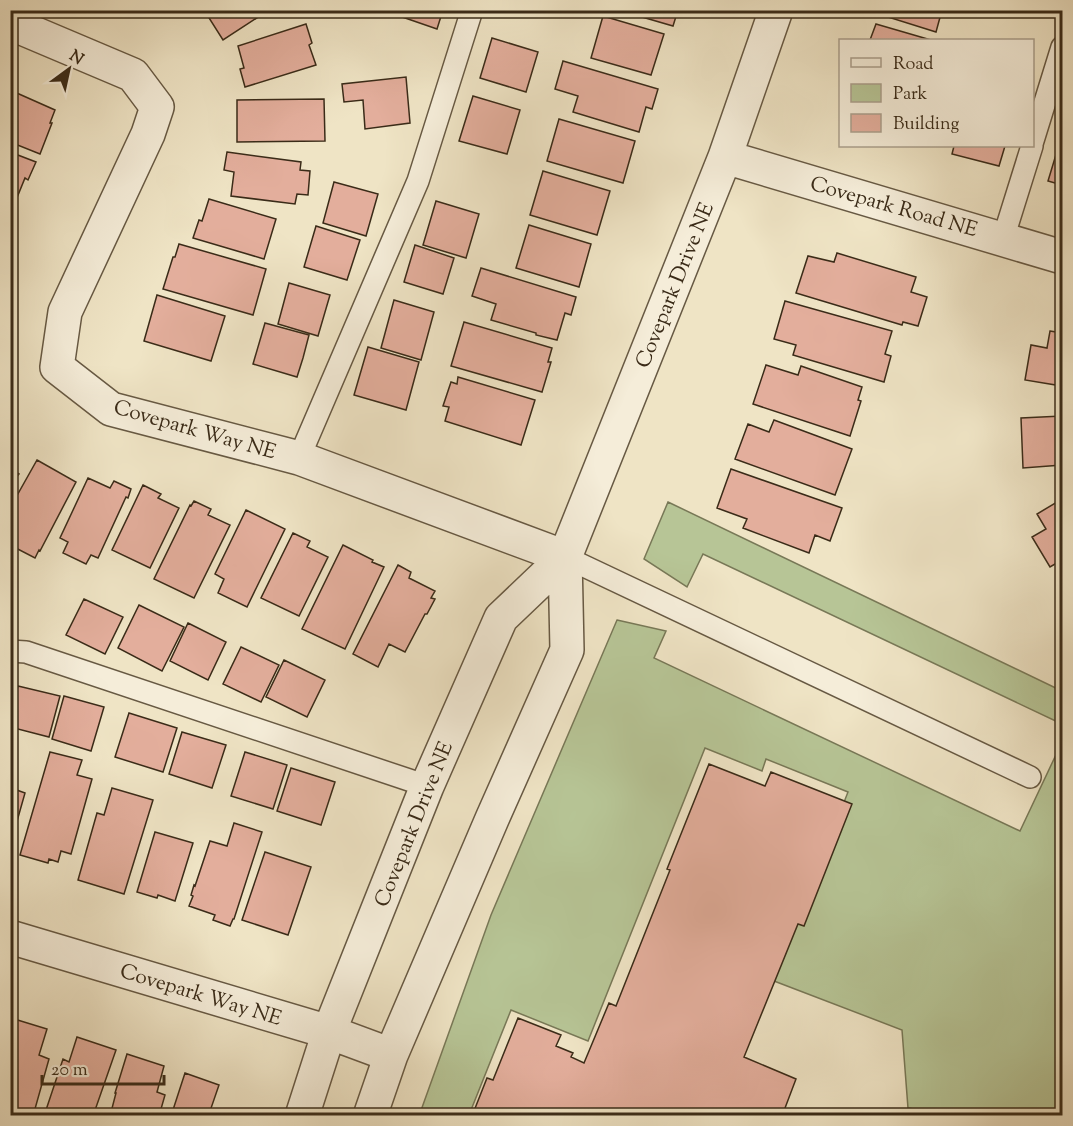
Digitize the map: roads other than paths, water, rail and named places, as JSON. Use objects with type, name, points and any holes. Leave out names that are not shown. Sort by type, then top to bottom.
[{"type":"street","name":"Covepark Drive NE","points":[[370,1116],[391,1055],[567,650],[565,557],[725,157],[776,10]]},
{"type":"street","name":"Covepark Way NE","points":[[10,23],[133,75],[158,106],[148,134],[65,312],[57,367],[111,409],[299,458],[565,557]]},
{"type":"street","name":"Covepark Road NE","points":[[725,157],[1062,257]]},
{"type":"street","name":"Covepark Drive NE","points":[[302,1116],[329,1032],[427,786],[501,618],[565,557]]},
{"type":"street","name":"Covepark Way NE","points":[[10,937],[329,1032],[391,1055]]},
{"type":"lane","points":[[299,458],[418,181],[472,10]]},
{"type":"lane","points":[[1034,138],[1062,47]]},
{"type":"lane","points":[[1003,239],[1031,147]]},
{"type":"lane","points":[[565,557],[1030,777]]},
{"type":"lane","points":[[10,651],[26,652],[427,786]]}]
